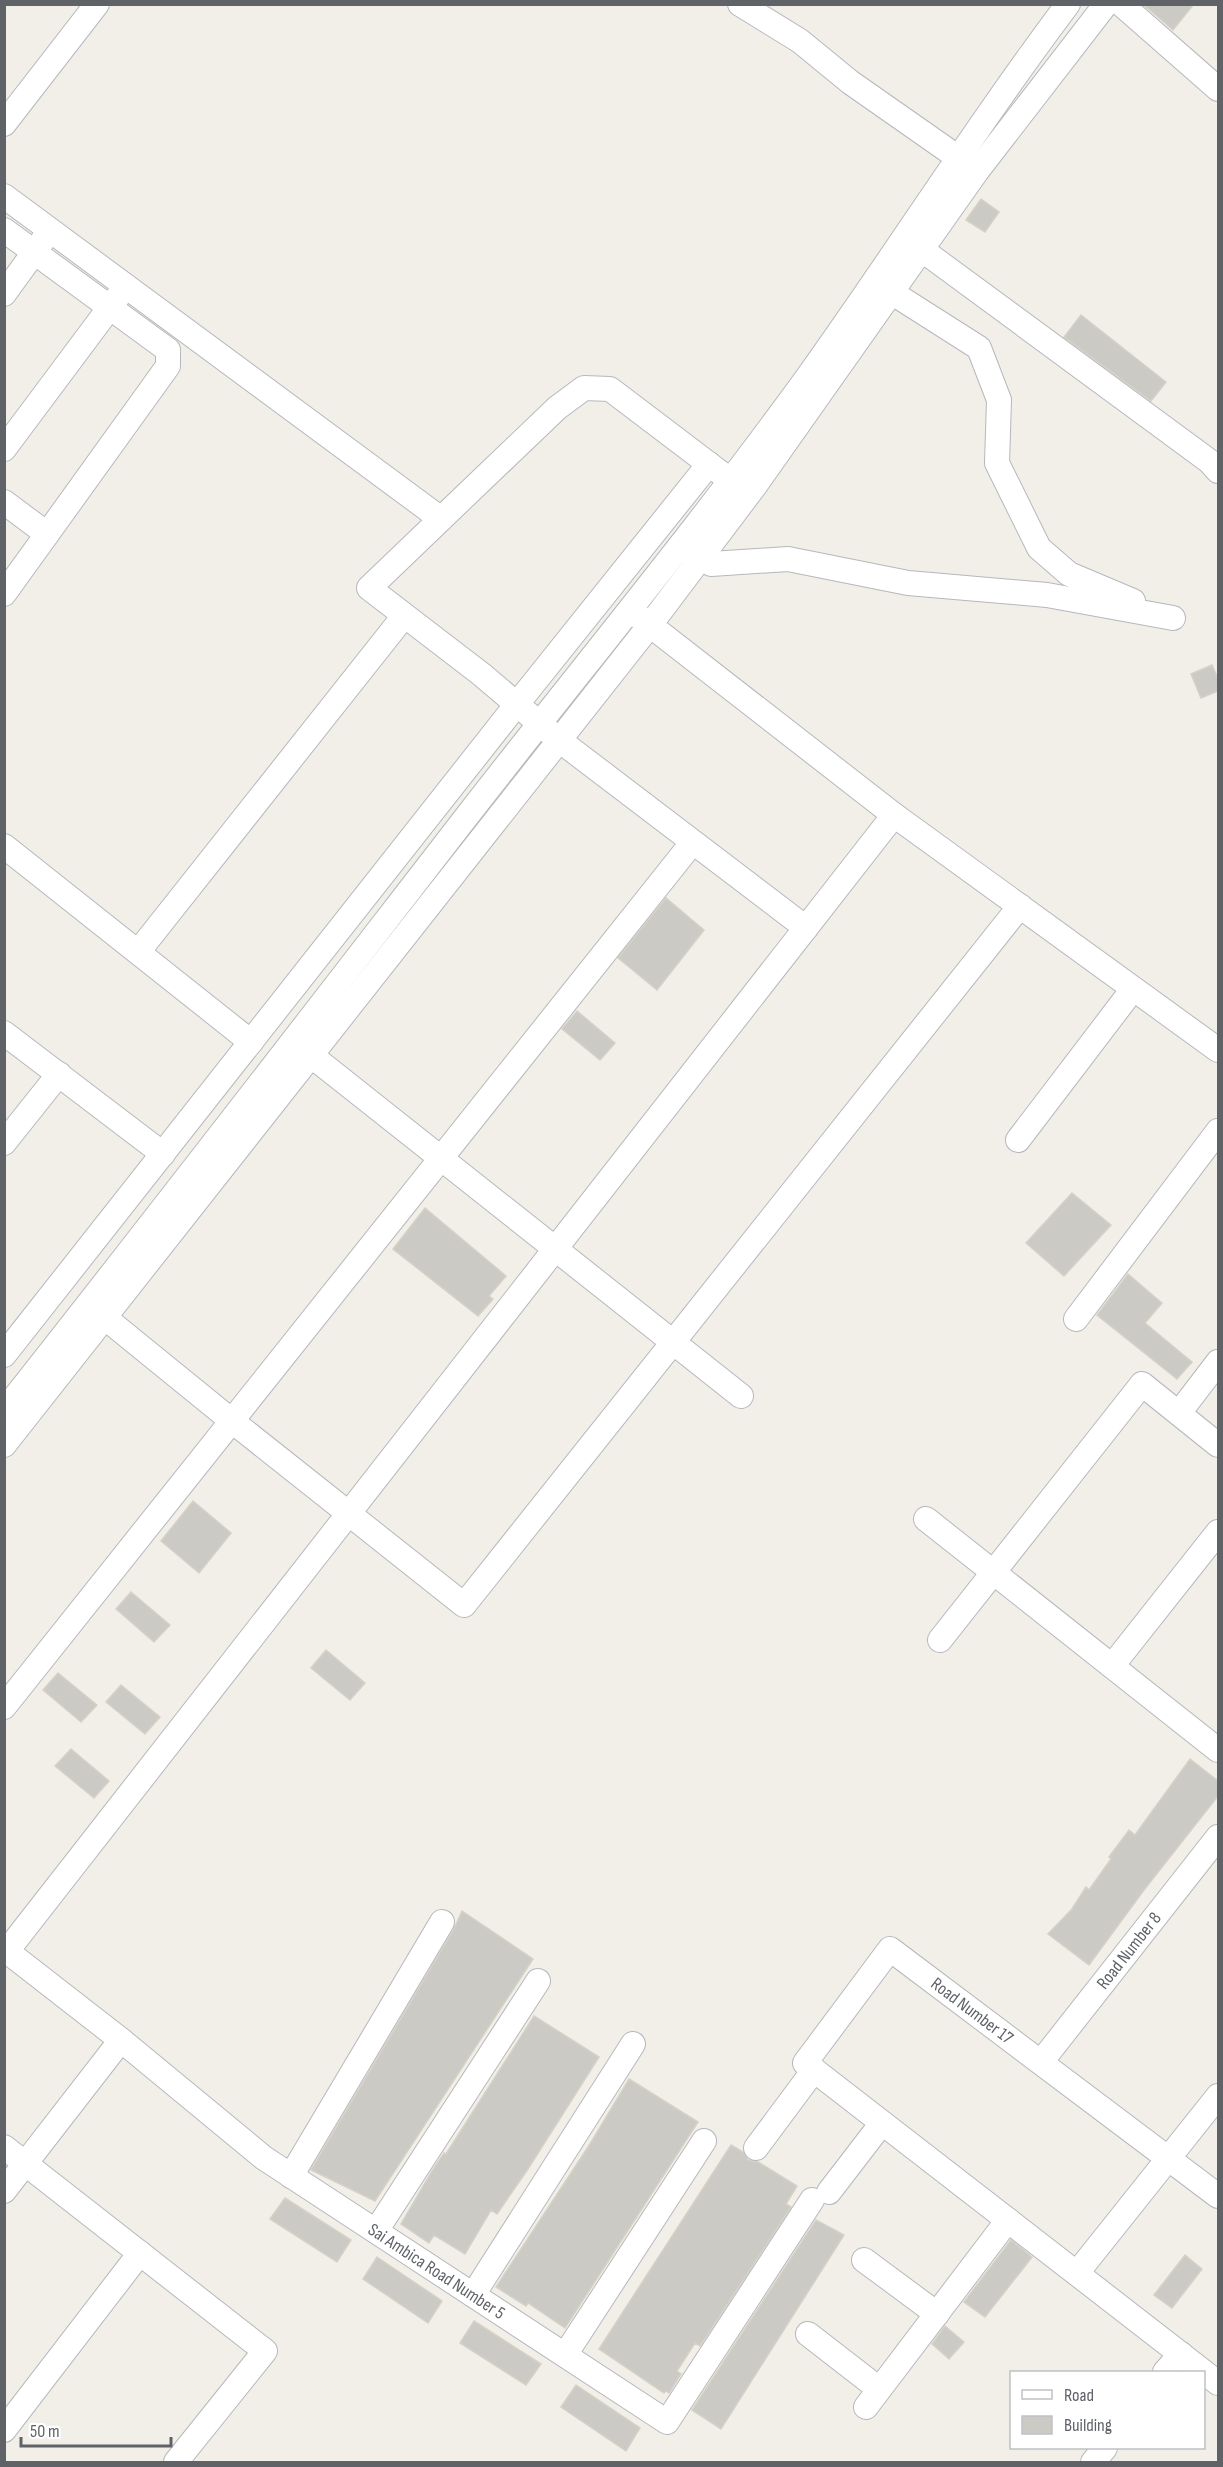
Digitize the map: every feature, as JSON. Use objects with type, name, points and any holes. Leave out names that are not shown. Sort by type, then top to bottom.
[{"type":"street","points":[[4,124],[97,4]]},
{"type":"street","points":[[740,4],[800,41],[850,82],[977,171]]},
{"type":"street","points":[[4,1445],[98,1311],[302,1048],[541,723],[631,609],[691,552],[891,292],[912,242],[957,157],[1068,4]]},
{"type":"street","points":[[302,1048],[559,740],[650,625],[730,480],[912,242],[977,171],[1106,4]]},
{"type":"street","points":[[1121,4],[1218,89]]},
{"type":"street","points":[[4,196],[441,519]]},
{"type":"street","points":[[4,230],[168,350],[168,366],[4,594]]},
{"type":"street","points":[[4,294],[50,230]]},
{"type":"street","points":[[912,242],[1209,461],[1218,471]]},
{"type":"street","points":[[4,449],[125,285]]},
{"type":"street","points":[[691,552],[711,564],[788,559],[908,583],[1047,595],[1173,618],[1069,574],[1039,548],[997,463],[999,400],[979,348],[891,292]]},
{"type":"street","points":[[730,480],[610,389],[584,388],[557,408],[369,588],[541,723],[559,740],[806,928]]},
{"type":"street","points":[[4,1355],[517,704],[710,464]]},
{"type":"street","points":[[4,502],[47,534]]},
{"type":"street","points":[[631,609],[894,815],[1218,1050]]},
{"type":"street","points":[[138,952],[404,616]]},
{"type":"street","points":[[6,1950],[894,815]]},
{"type":"street","points":[[4,1707],[692,843]]},
{"type":"street","points":[[4,846],[251,1042]]},
{"type":"street","points":[[98,1311],[232,1421],[465,1605],[1020,906]]},
{"type":"street","points":[[1018,1140],[1133,989]]},
{"type":"street","points":[[4,1033],[163,1154]]},
{"type":"street","points":[[302,1048],[741,1396]]},
{"type":"street","points":[[4,1143],[59,1074]]},
{"type":"street","points":[[1076,1319],[1218,1131]]},
{"type":"street","points":[[4,1412],[98,1311]]},
{"type":"street","points":[[1179,1413],[1218,1362]]},
{"type":"street","points":[[940,1640],[1142,1384],[1218,1445]]},
{"type":"street","points":[[926,1519],[1218,1750]]},
{"type":"street","points":[[1112,1666],[1218,1533]]},
{"type":"street","name":"Road Number 8","points":[[1041,2062],[1218,1837]]},
{"type":"street","points":[[291,2176],[442,1922]]},
{"type":"street","name":"Road Number 17","points":[[809,2067],[890,1949],[1218,2196]]},
{"type":"street","name":"Sai Ambica Road Number 5","points":[[6,1950],[121,2040],[264,2158],[667,2422],[820,2196],[882,2123]]},
{"type":"street","points":[[376,2231],[538,1981]]},
{"type":"street","points":[[4,2191],[121,2040]]},
{"type":"street","points":[[473,2295],[633,2044]]},
{"type":"street","points":[[756,2148],[809,2067],[1203,2371]]},
{"type":"street","points":[[1077,2273],[1218,2096]]},
{"type":"street","points":[[565,2355],[704,2141]]},
{"type":"street","points":[[4,2147],[266,2351],[176,2463]]},
{"type":"street","points":[[808,2334],[872,2398],[1008,2220]]},
{"type":"street","points":[[4,2430],[140,2253]]},
{"type":"street","points":[[864,2260],[937,2314]]},
{"type":"street","points":[[1167,2371],[1181,2354]]},
{"type":"street","points":[[1205,2373],[1218,2383]]},
{"type":"street","points":[[1093,2463],[1104,2449]]},
{"type":"building","points":[[1143,4],[1194,4],[1173,30]]},
{"type":"building","points":[[981,199],[999,212],[985,232],[966,220]]},
{"type":"building","points":[[1081,315],[1166,382],[1151,401],[1064,337]]},
{"type":"building","points":[[1212,665],[1218,679],[1218,691],[1201,698],[1191,674]]},
{"type":"building","points":[[666,898],[704,930],[657,990],[618,958]]},
{"type":"building","points":[[577,1011],[615,1043],[600,1060],[562,1029]]},
{"type":"building","points":[[1072,1193],[1111,1225],[1064,1276],[1026,1243]]},
{"type":"building","points":[[425,1208],[506,1276],[489,1296],[493,1299],[478,1316],[393,1249]]},
{"type":"building","points":[[1128,1274],[1162,1303],[1145,1323],[1192,1362],[1177,1379],[1097,1315]]},
{"type":"building","points":[[193,1501],[231,1533],[199,1573],[161,1541]]},
{"type":"building","points":[[131,1592],[170,1625],[154,1642],[116,1609]]},
{"type":"building","points":[[326,1650],[365,1683],[350,1700],[311,1668]]},
{"type":"building","points":[[58,1673],[97,1705],[81,1722],[43,1690]]},
{"type":"building","points":[[121,1685],[160,1717],[145,1734],[106,1702]]},
{"type":"building","points":[[71,1749],[109,1781],[94,1798],[55,1766]]},
{"type":"building","points":[[1190,1759],[1218,1781],[1218,1796],[1089,1965],[1048,1934],[1072,1909],[1086,1887],[1089,1890],[1129,1830],[1135,1835]]},
{"type":"building","points":[[462,1911],[533,1959],[375,2201],[311,2170],[454,1929]]},
{"type":"building","points":[[534,2016],[599,2057],[528,2169],[497,2214],[491,2210],[465,2254],[434,2235],[429,2243],[401,2224],[432,2171],[444,2153],[446,2154]]},
{"type":"building","points":[[629,2079],[698,2122],[565,2328],[528,2303],[526,2306],[496,2287],[590,2144]]},
{"type":"building","points":[[731,2145],[743,2152],[748,2160],[758,2162],[797,2186],[786,2204],[791,2207],[700,2346],[695,2343],[677,2371],[681,2374],[669,2393],[666,2391],[664,2393],[599,2349]]},
{"type":"building","points":[[285,2198],[351,2240],[337,2262],[270,2219]]},
{"type":"building","points":[[816,2220],[844,2235],[721,2429],[692,2410]]},
{"type":"building","points":[[1011,2240],[1032,2257],[985,2317],[964,2302]]},
{"type":"building","points":[[1185,2255],[1202,2269],[1172,2308],[1154,2295]]},
{"type":"building","points":[[377,2257],[442,2301],[428,2323],[363,2279]]},
{"type":"building","points":[[474,2321],[541,2364],[526,2385],[460,2343]]},
{"type":"building","points":[[945,2326],[964,2342],[949,2359],[932,2344]]},
{"type":"building","points":[[576,2385],[640,2428],[626,2451],[561,2407]]}]
